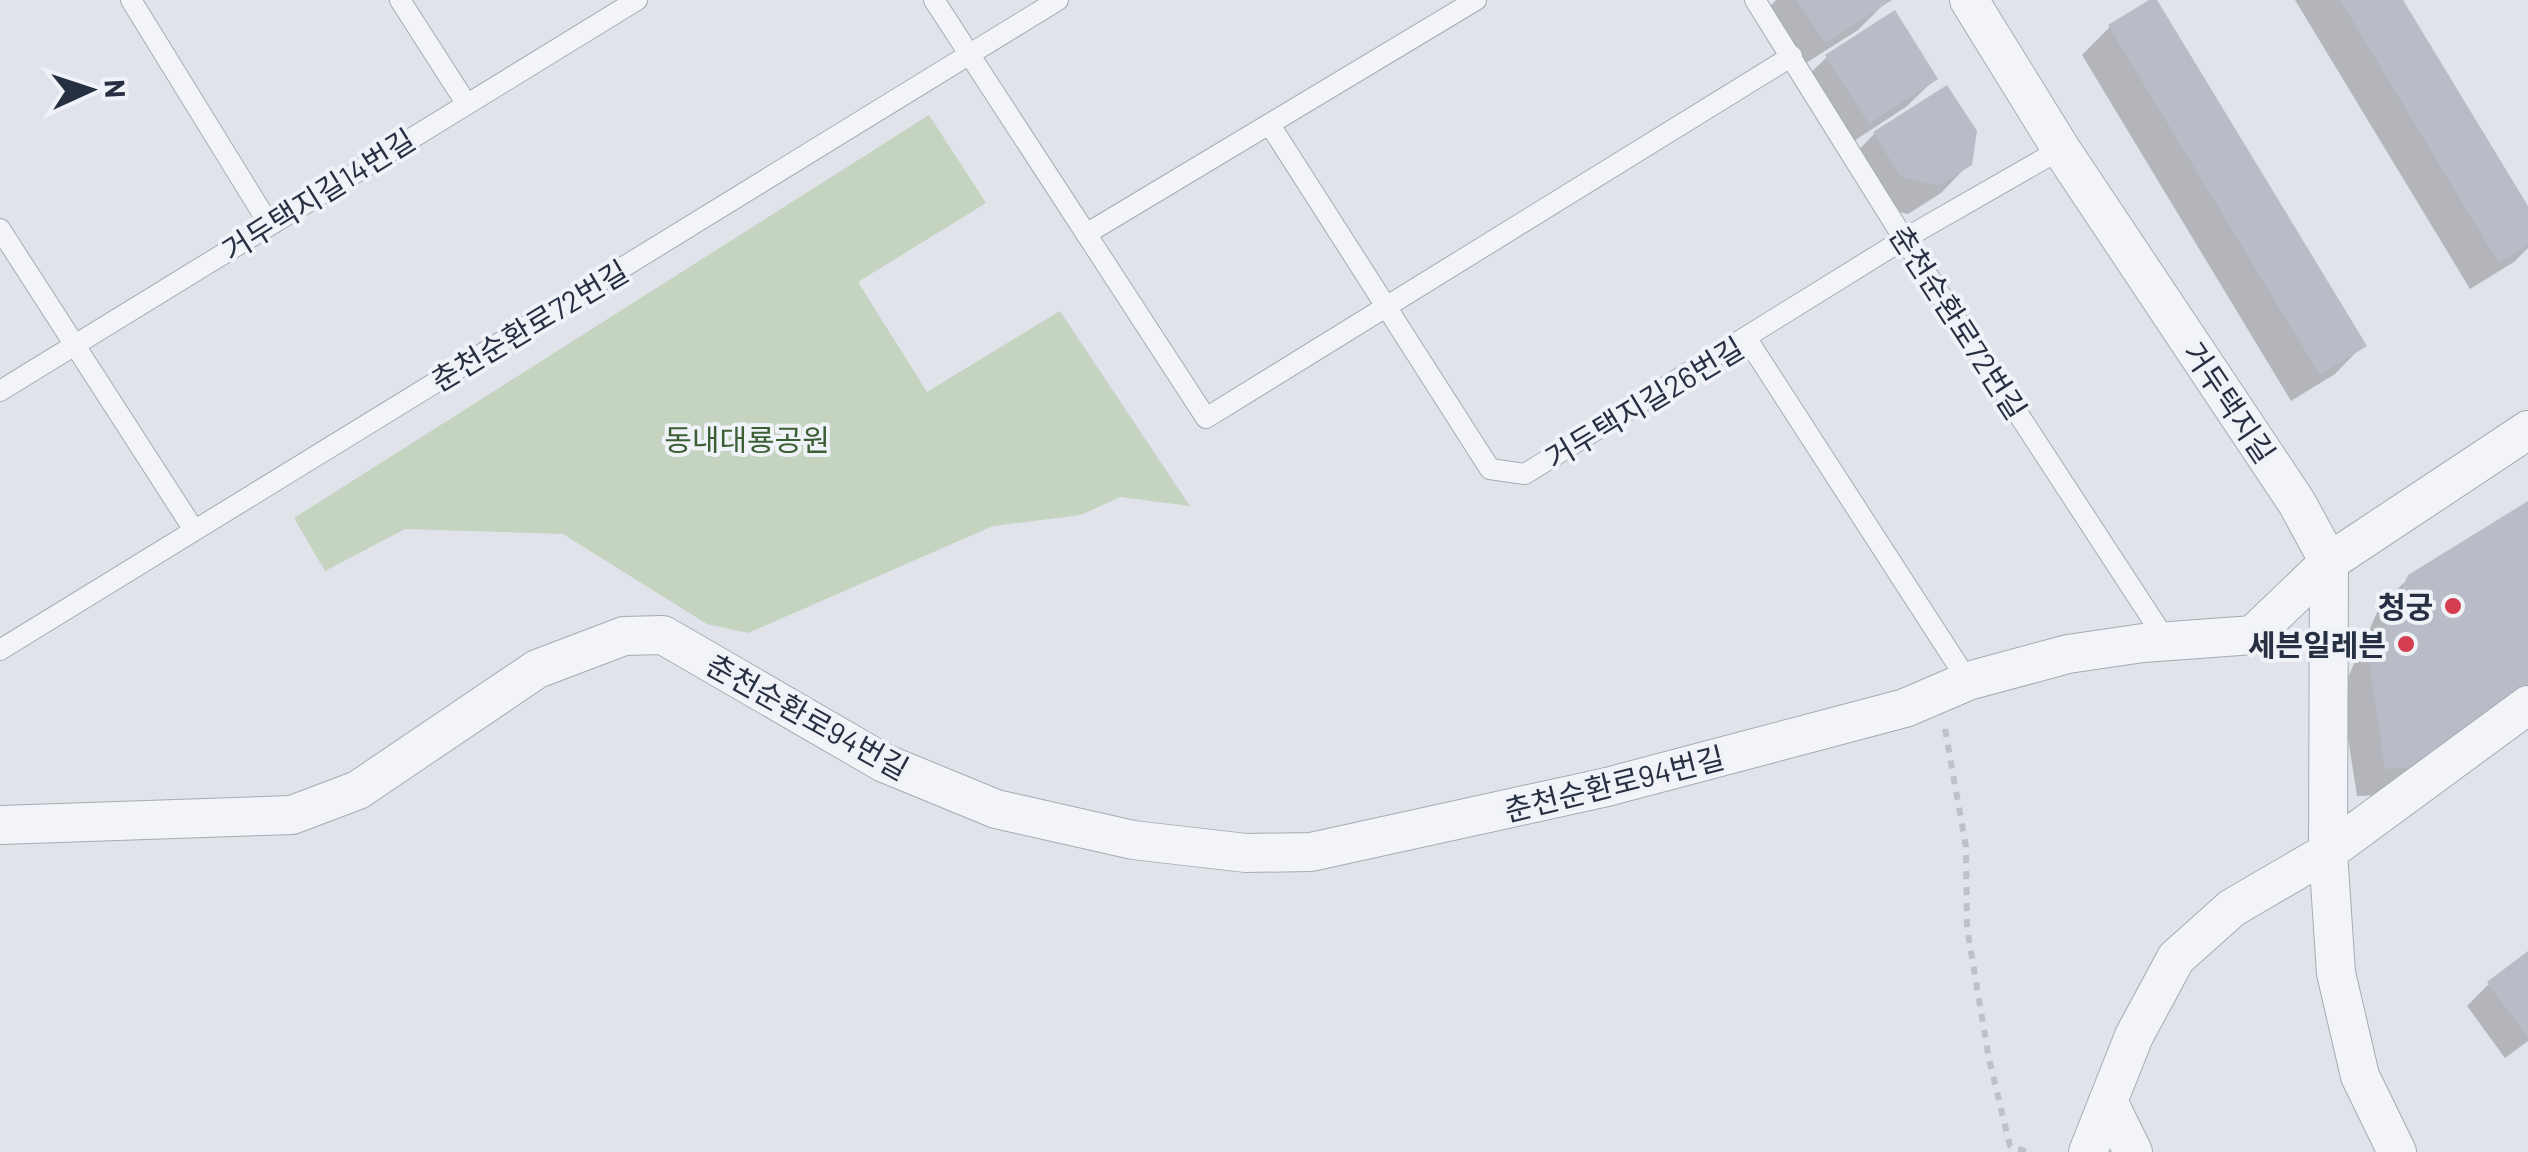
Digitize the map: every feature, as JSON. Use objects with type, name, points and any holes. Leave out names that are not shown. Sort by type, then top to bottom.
[{"type":"street","name":"거두택지길","points":[[1970,0],[2061,149],[2297,503],[2330,562],[2328,852],[2336,973],[2360,1076],[2398,1152]]},
{"type":"street","name":"춘천순환로94번길","points":[[0,825],[292,815],[358,790],[537,668],[624,636],[663,636],[884,763],[996,809],[1133,840],[1246,853],[1310,852],[1607,787],[1906,708],[1953,688],[2068,654],[2253,635],[2330,562],[2528,430]]},
{"type":"street","points":[[2088,1152],[2134,1036],[2176,958],[2232,908],[2328,852],[2528,705]]},
{"type":"street","points":[[2108,1101],[2133,1152]]},
{"type":"lane","points":[[131,0],[269,224]]},
{"type":"lane","points":[[400,0],[466,103]]},
{"type":"lane","name":"거두택지길14번길","points":[[0,391],[637,0]]},
{"type":"lane","points":[[934,0],[1206,418],[1792,56]]},
{"type":"lane","name":"춘천순환로72번길","points":[[0,650],[1058,0]]},
{"type":"lane","points":[[1086,234],[1476,0]]},
{"type":"lane","name":"춘천순환로72번길","points":[[1754,0],[1904,239],[2167,642]]},
{"type":"lane","name":"거두택지길26번길","points":[[1270,126],[1490,469],[1525,474],[1904,239],[2061,149]]},
{"type":"lane","points":[[0,229],[194,530]]},
{"type":"lane","points":[[1748,339],[1953,688]]},
{"type":"path","points":[[1953,688],[1966,847],[1967,928],[1989,1058],[2010,1146],[2028,1152]]},
{"type":"green space","name":"동내대룡공원","points":[[929,115],[986,203],[858,282],[927,392],[1060,311],[1190,506],[1120,497],[1081,515],[993,526],[748,633],[707,624],[563,534],[405,529],[325,571],[294,518]]},
{"type":"building","points":[[1797,0],[1892,0],[1825,43]]},
{"type":"building","points":[[2149,0],[2157,0],[2367,346],[2320,375],[2108,25]]},
{"type":"building","points":[[2340,0],[2403,0],[2528,206],[2528,245],[2499,263]]},
{"type":"building","points":[[1895,10],[1938,79],[1869,124],[1825,55]]},
{"type":"building","points":[[1947,85],[1977,131],[1972,165],[1938,186],[1901,177],[1873,132]]},
{"type":"building","points":[[2528,501],[2528,693],[2421,767],[2385,769],[2369,662],[2408,575]]},
{"type":"building","points":[[2528,951],[2528,1037],[2487,982]]},
{"type":"place","name":"청궁","points":[[2453,606]]},
{"type":"place","name":"세븐일레븐","points":[[2406,644]]}]
